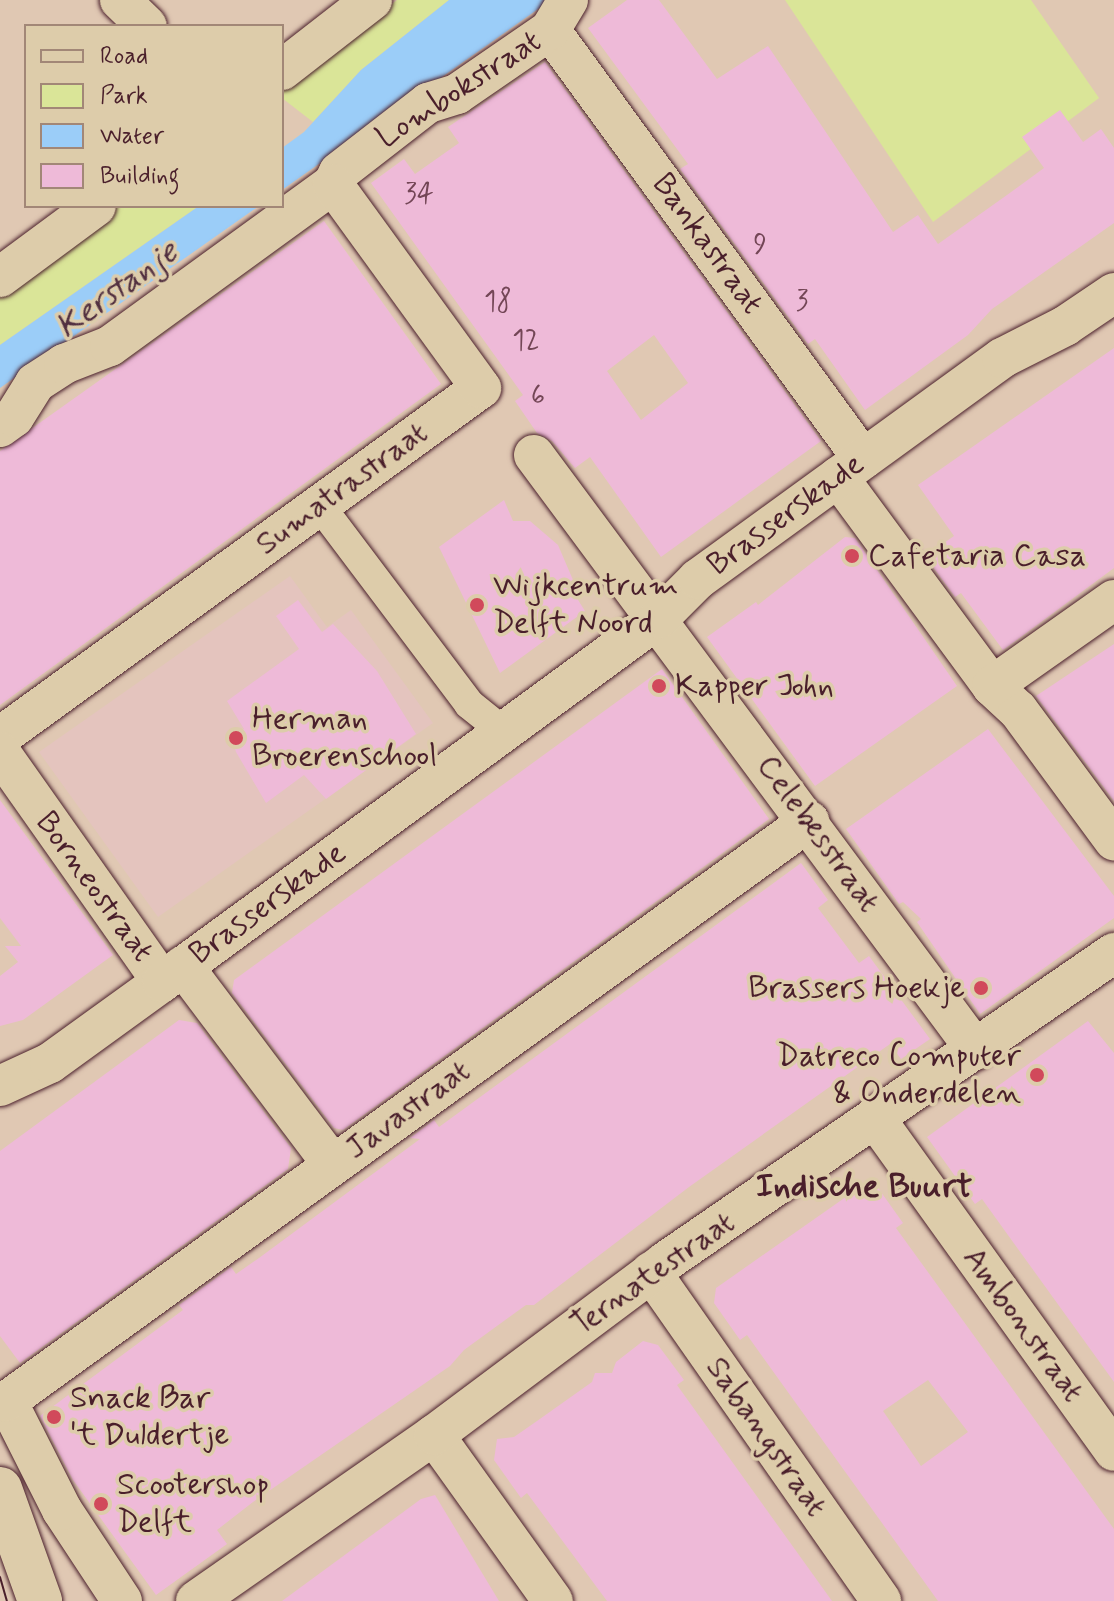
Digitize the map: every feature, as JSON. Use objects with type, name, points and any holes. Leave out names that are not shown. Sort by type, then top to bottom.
[{"type":"main road","points":[[3,1497],[40,1601]]},
{"type":"street","points":[[120,0],[145,24]]},
{"type":"street","points":[[284,68],[372,0]]},
{"type":"street","name":"Lombokstraat","points":[[0,427],[14,417],[35,383],[64,364],[110,346],[333,184],[339,172],[428,103],[457,94],[559,15]]},
{"type":"street","name":"Bankastraat","points":[[559,15],[992,686],[1018,710],[1114,840]]},
{"type":"street","name":"Sumatrastraat","points":[[0,737],[481,388],[333,184]]},
{"type":"street","points":[[0,277],[93,208]]},
{"type":"street","name":"Brasserskade","points":[[0,1086],[50,1063],[659,618],[698,579],[1002,358],[1065,326],[1114,293]]},
{"type":"street","points":[[534,455],[659,618]]},
{"type":"street","points":[[320,506],[469,704],[504,732]]},
{"type":"street","points":[[992,686],[1114,600]]},
{"type":"street","name":"Celebesstraat","points":[[659,618],[976,1050]]},
{"type":"street","name":"Borneostraat","points":[[0,752],[172,974],[332,1164]]},
{"type":"street","name":"Javastraat","points":[[62,1510],[7,1401],[809,821]]},
{"type":"street","name":"Ternatestraat","points":[[196,1601],[434,1435],[651,1272],[877,1121],[1114,953]]},
{"type":"street","name":"Ambonstraat","points":[[877,1121],[1114,1451]]},
{"type":"street","name":"Sabangstraat","points":[[651,1272],[881,1601]]},
{"type":"street","points":[[434,1435],[553,1601]]},
{"type":"street","points":[[3,1497],[62,1510],[122,1601]]},
{"type":"shaded area","name":"Herman Broerenschool","points":[[290,576],[327,627],[351,610],[433,723],[158,917],[39,752]]},
{"type":"green space","points":[[397,0],[449,0],[361,70],[313,122],[284,100],[284,85]]},
{"type":"green space","points":[[785,0],[1031,0],[1099,98],[933,222]]},
{"type":"green space","points":[[114,208],[196,208],[0,345],[0,297]]},
{"type":"water","points":[[449,0],[551,0],[284,189],[284,147],[304,132],[361,70]]},
{"type":"water","name":"Kerstanje","points":[[196,208],[256,208],[0,388],[0,345]]},
{"type":"building","points":[[627,0],[659,0],[717,79],[768,46],[893,232],[918,215],[938,244],[1044,168],[1022,137],[1060,110],[1083,142],[1101,129],[1114,148],[1114,223],[992,309],[968,335],[865,410],[815,339],[808,344],[680,169],[688,164],[588,28]]},
{"type":"building","points":[[545,62],[821,441],[661,557],[590,457],[575,468],[552,441],[537,433],[515,401],[523,395],[371,183],[404,159],[415,174],[459,143],[448,127]],"holes":[[[654,335],[688,383],[641,420],[607,371]]]},
{"type":"building","points":[[324,221],[441,384],[0,705],[0,451]]},
{"type":"building","points":[[1114,348],[1114,568],[1003,650],[961,593],[955,597],[925,556],[954,536],[918,485]]},
{"type":"building","points":[[504,500],[513,521],[530,521],[558,545],[573,580],[568,584],[585,611],[500,673],[439,547]]},
{"type":"building","points":[[845,537],[855,538],[957,686],[815,786],[707,637],[756,602],[758,605]]},
{"type":"building","points":[[298,600],[322,632],[333,624],[377,671],[416,734],[326,799],[304,775],[266,803],[236,752],[232,738],[244,729],[227,701],[299,649],[276,616]]},
{"type":"building","points":[[1114,644],[1114,801],[1036,696]]},
{"type":"building","points":[[662,669],[769,819],[343,1130],[334,1128],[232,993],[234,980]]},
{"type":"building","points":[[988,729],[1114,896],[1114,918],[980,1014],[917,922],[921,919],[903,902],[899,904],[846,829]]},
{"type":"building","points":[[0,800],[113,955],[23,1020],[0,1026],[0,976],[18,962],[5,946],[21,946],[0,918]]},
{"type":"building","points":[[801,863],[828,900],[818,908],[859,963],[869,956],[930,1039],[901,1059],[890,1044],[689,1187],[534,1305],[526,1305],[464,1350],[450,1366],[253,1502],[217,1530],[227,1544],[156,1595],[73,1480],[40,1416],[183,1310],[179,1305],[231,1267],[236,1274],[259,1258],[420,1139],[410,1138],[434,1120],[439,1127]]},
{"type":"building","points":[[179,1020],[197,1023],[291,1148],[288,1169],[20,1363],[0,1336],[0,1151]]},
{"type":"building","points":[[1088,1021],[1114,1053],[1114,1382],[982,1199],[975,1204],[927,1137]]},
{"type":"building","points":[[855,1182],[876,1185],[903,1223],[896,1228],[1114,1529],[1114,1601],[938,1601],[747,1335],[740,1340],[714,1303],[716,1288],[853,1192]],"holes":[[[928,1380],[968,1432],[921,1466],[883,1411]]]},
{"type":"building","points":[[643,1341],[658,1345],[684,1380],[677,1385],[832,1601],[607,1601],[527,1493],[521,1498],[494,1460],[497,1439],[514,1437],[592,1382],[595,1373],[612,1373],[616,1362]]},
{"type":"building","points":[[435,1495],[499,1601],[282,1601],[421,1499]]},
{"type":"tram line","points":[[0,1577],[7,1601]]},
{"type":"place","name":"Cafetaria Casa","points":[[852,556]]},
{"type":"place","name":"Wijkcentrum Delft Noord","points":[[477,605]]},
{"type":"place","name":"Kapper John","points":[[659,686]]},
{"type":"place","name":"Herman Broerenschool","points":[[236,738]]},
{"type":"place","name":"Brassers Hoekje","points":[[981,988]]},
{"type":"place","name":"Datreco Computer & Onderdelen","points":[[1037,1075]]},
{"type":"place","name":"Snack Bar 't Duldertje","points":[[54,1417]]},
{"type":"place","name":"Scootershop Delft","points":[[101,1504]]},
{"type":"district","name":"Indische Buurt","points":[[864,1187]]}]
